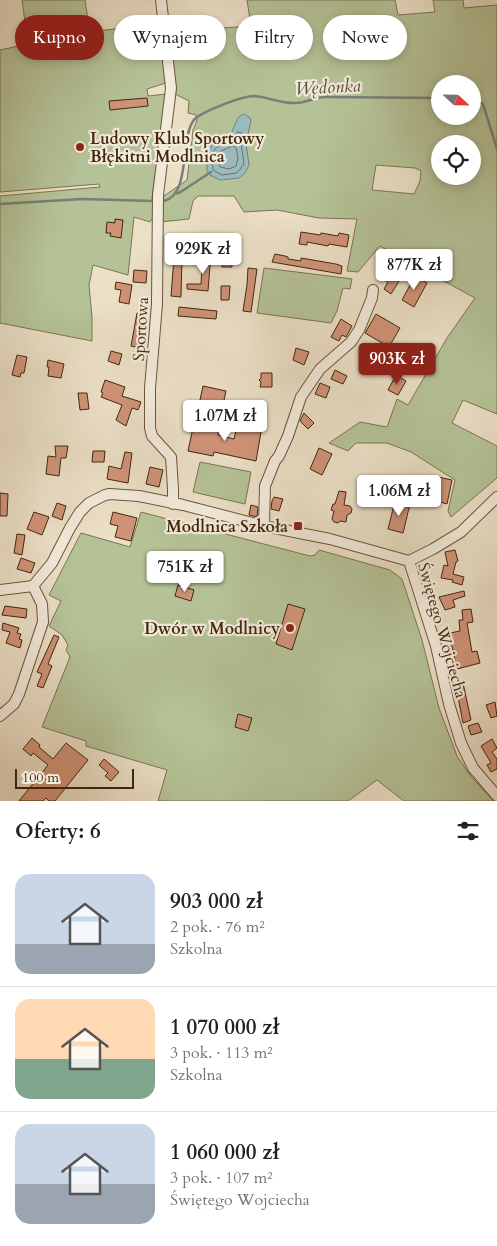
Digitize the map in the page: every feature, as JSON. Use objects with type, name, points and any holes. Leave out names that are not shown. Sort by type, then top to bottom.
[{"type":"street","name":"Sportowa","points":[[161,0],[171,88],[158,195],[157,304],[150,388],[150,428],[152,436],[171,457],[174,489],[173,504]]},
{"type":"street","points":[[264,526],[266,486],[275,461],[288,436],[301,397],[320,370],[352,342],[372,298],[373,290]]},
{"type":"street","name":"Świętego Wojciecha","points":[[33,586],[52,563],[80,512],[89,503],[105,495],[139,496],[183,505],[264,526],[330,539],[409,561],[436,646],[449,704],[462,743],[472,768],[497,796]]},
{"type":"street","points":[[409,561],[461,532],[497,497]]},
{"type":"street","points":[[0,590],[33,586],[42,604],[43,622],[19,694],[14,704],[0,716]]},
{"type":"green space","points":[[22,0],[85,0],[87,15],[24,15]]},
{"type":"green space","points":[[247,0],[395,0],[398,15],[435,12],[433,0],[463,0],[464,8],[497,5],[497,414],[463,400],[452,423],[497,446],[497,478],[451,517],[448,511],[455,480],[411,452],[387,443],[356,443],[348,451],[329,443],[360,422],[387,427],[397,399],[408,405],[447,338],[475,298],[380,246],[358,272],[347,271],[357,219],[319,218],[277,210],[244,212],[234,196],[198,196],[193,201],[189,219],[160,222],[161,198],[187,180],[193,130],[197,120],[196,115],[188,113],[189,101],[173,93],[170,60],[226,60],[226,28],[236,27],[236,60],[313,60],[313,15],[249,15]],"holes":[[[376,165],[415,168],[421,171],[420,181],[414,194],[372,190]]]},
{"type":"green space","points":[[114,29],[114,60],[166,60],[169,82],[147,89],[148,96],[167,94],[152,198],[154,216],[150,222],[134,217],[128,275],[93,265],[89,285],[92,341],[0,323],[0,196],[100,187],[99,184],[0,192],[0,50],[15,47],[15,60],[104,60],[104,30]]},
{"type":"green space","points":[[264,268],[352,279],[350,289],[343,288],[337,311],[331,323],[257,313]]},
{"type":"green space","points":[[200,462],[251,472],[245,504],[193,492]]},
{"type":"green space","points":[[141,512],[310,556],[315,555],[319,550],[390,570],[402,579],[422,640],[439,708],[457,756],[472,778],[494,801],[404,801],[377,780],[348,801],[158,801],[167,770],[86,746],[86,741],[42,727],[70,657],[66,650],[68,645],[62,635],[49,626],[61,601],[49,595],[81,533],[130,547]]},
{"type":"water","points":[[244,114],[251,121],[246,143],[249,165],[245,173],[239,178],[220,180],[210,175],[207,171],[207,154],[213,143],[227,137],[231,133],[237,119]]},
{"type":"building","points":[[147,98],[148,106],[110,110],[109,101]]},
{"type":"building","points":[[115,219],[123,220],[121,238],[110,236],[111,233],[106,233],[107,222],[115,223]]},
{"type":"building","points":[[301,232],[320,235],[321,233],[338,236],[339,233],[349,235],[347,247],[307,242],[307,245],[299,244]]},
{"type":"building","points":[[203,252],[211,253],[208,291],[187,289],[187,284],[201,284]]},
{"type":"building","points":[[223,253],[231,253],[232,267],[222,267]]},
{"type":"building","points":[[275,254],[288,257],[288,259],[301,261],[301,258],[336,264],[342,266],[341,274],[272,262]]},
{"type":"building","points":[[174,258],[182,259],[181,297],[171,296]]},
{"type":"building","points":[[248,268],[257,269],[251,312],[243,311]]},
{"type":"building","points":[[387,269],[401,278],[391,294],[384,289],[388,282],[381,278]]},
{"type":"building","points":[[134,270],[147,271],[146,283],[133,282]]},
{"type":"building","points":[[415,276],[427,283],[414,307],[402,300]]},
{"type":"building","points":[[116,282],[132,285],[129,304],[119,302],[121,290],[115,289]]},
{"type":"building","points":[[221,286],[230,286],[229,300],[221,300]]},
{"type":"building","points":[[179,307],[217,311],[216,319],[178,316]]},
{"type":"building","points":[[137,313],[146,314],[140,348],[131,346]]},
{"type":"building","points":[[376,314],[400,328],[389,347],[365,333]]},
{"type":"building","points":[[341,319],[352,326],[346,337],[342,335],[339,341],[331,337]]},
{"type":"building","points":[[296,348],[309,352],[304,365],[293,360]]},
{"type":"building","points":[[111,351],[122,354],[119,365],[108,361]]},
{"type":"building","points":[[367,354],[378,362],[371,373],[359,366]]},
{"type":"building","points":[[407,354],[425,366],[420,373],[402,361]]},
{"type":"building","points":[[17,355],[27,357],[24,373],[21,373],[20,377],[12,375]]},
{"type":"building","points":[[48,360],[64,364],[61,378],[48,376]]},
{"type":"building","points":[[335,370],[347,376],[343,384],[331,379]]},
{"type":"building","points":[[261,373],[272,373],[272,387],[260,387]]},
{"type":"building","points":[[396,375],[406,381],[398,395],[388,390]]},
{"type":"building","points":[[105,380],[125,387],[122,396],[141,402],[138,410],[132,408],[126,426],[116,420],[122,405],[101,397]]},
{"type":"building","points":[[320,383],[330,387],[326,398],[315,394]]},
{"type":"building","points":[[203,386],[226,391],[221,414],[198,409]]},
{"type":"building","points":[[78,393],[87,393],[89,409],[80,410]]},
{"type":"building","points":[[304,413],[314,423],[308,429],[300,421]]},
{"type":"building","points":[[194,423],[219,429],[218,435],[234,439],[237,426],[261,432],[256,461],[214,452],[213,456],[188,451]]},
{"type":"building","points":[[55,446],[68,446],[66,458],[61,458],[59,476],[46,474],[48,456],[56,457]]},
{"type":"building","points":[[319,448],[332,454],[322,475],[310,469]]},
{"type":"building","points":[[93,451],[105,451],[104,462],[92,462]]},
{"type":"building","points":[[125,452],[132,453],[128,483],[107,479],[109,466],[121,469]]},
{"type":"building","points":[[150,467],[163,470],[159,487],[146,484]]},
{"type":"building","points":[[438,477],[452,480],[447,504],[433,500]]},
{"type":"building","points":[[339,491],[346,492],[344,505],[350,506],[352,509],[351,513],[347,515],[346,522],[340,521],[338,523],[332,519],[334,511],[331,510]]},
{"type":"building","points":[[0,493],[8,494],[7,516],[0,516]]},
{"type":"building","points":[[274,497],[283,499],[279,511],[271,509]]},
{"type":"building","points":[[395,501],[410,504],[403,533],[388,529]]},
{"type":"building","points":[[57,503],[66,506],[62,520],[52,516]]},
{"type":"building","points":[[251,505],[258,507],[257,517],[249,515]]},
{"type":"building","points":[[34,512],[49,517],[42,535],[27,529]]},
{"type":"building","points":[[113,512],[137,518],[131,541],[115,537],[118,526],[110,524]]},
{"type":"building","points":[[17,534],[25,535],[22,555],[14,553]]},
{"type":"building","points":[[455,550],[458,561],[456,562],[453,574],[464,577],[462,585],[452,582],[453,580],[441,578],[444,565],[448,566],[445,552]]},
{"type":"building","points":[[21,558],[35,563],[31,573],[17,569]]},
{"type":"building","points":[[178,585],[194,590],[191,601],[175,596]]},
{"type":"building","points":[[464,591],[465,596],[453,600],[455,607],[445,610],[439,597]]},
{"type":"building","name":"Dwór w Modlnicy","points":[[288,604],[305,609],[292,650],[276,644]]},
{"type":"building","points":[[5,606],[27,609],[26,618],[2,615]]},
{"type":"building","points":[[471,609],[473,622],[467,623],[472,652],[477,651],[480,663],[457,669],[450,633],[460,631],[459,620],[463,620],[462,610]]},
{"type":"building","points":[[3,623],[19,628],[17,633],[21,634],[19,639],[22,640],[20,648],[6,643],[10,632],[2,630]]},
{"type":"building","points":[[54,635],[59,637],[48,664],[52,666],[43,688],[37,686],[42,674],[37,672]]},
{"type":"building","points":[[463,683],[471,720],[463,723],[454,685]]},
{"type":"building","points":[[495,702],[497,716],[491,718],[486,705]]},
{"type":"building","points":[[238,714],[252,718],[248,731],[235,727]]},
{"type":"building","points":[[478,723],[482,732],[471,735],[468,726]]},
{"type":"building","points":[[32,738],[53,759],[66,743],[88,760],[55,801],[49,801],[46,798],[43,801],[19,801],[48,765],[33,753],[31,756],[23,749]]},
{"type":"building","points":[[492,739],[497,748],[492,752],[497,759],[497,769],[491,772],[487,765],[491,763],[481,746]]},
{"type":"building","points":[[104,759],[119,772],[111,781],[105,776],[108,773],[99,765]]},
{"type":"waterway","name":"Wędonka","points":[[164,201],[173,196],[179,187],[191,124],[197,117],[225,104],[241,98],[254,96],[291,103],[300,103],[325,97],[431,98]]},
{"type":"waterway","name":"Wędonka","points":[[481,103],[483,104],[497,149]]},
{"type":"waterway","points":[[176,193],[179,193],[211,172]]},
{"type":"waterway","name":"Wędonka","points":[[0,204],[82,199],[152,201]]},
{"type":"place","name":"Ludowy Klub Sportowy Błękitni Modlnica","points":[[80,147]]},
{"type":"place","name":"Modlnica Szkoła","points":[[298,526]]},
{"type":"place","name":"Dwór w Modlnicy","points":[[290,628]]}]
